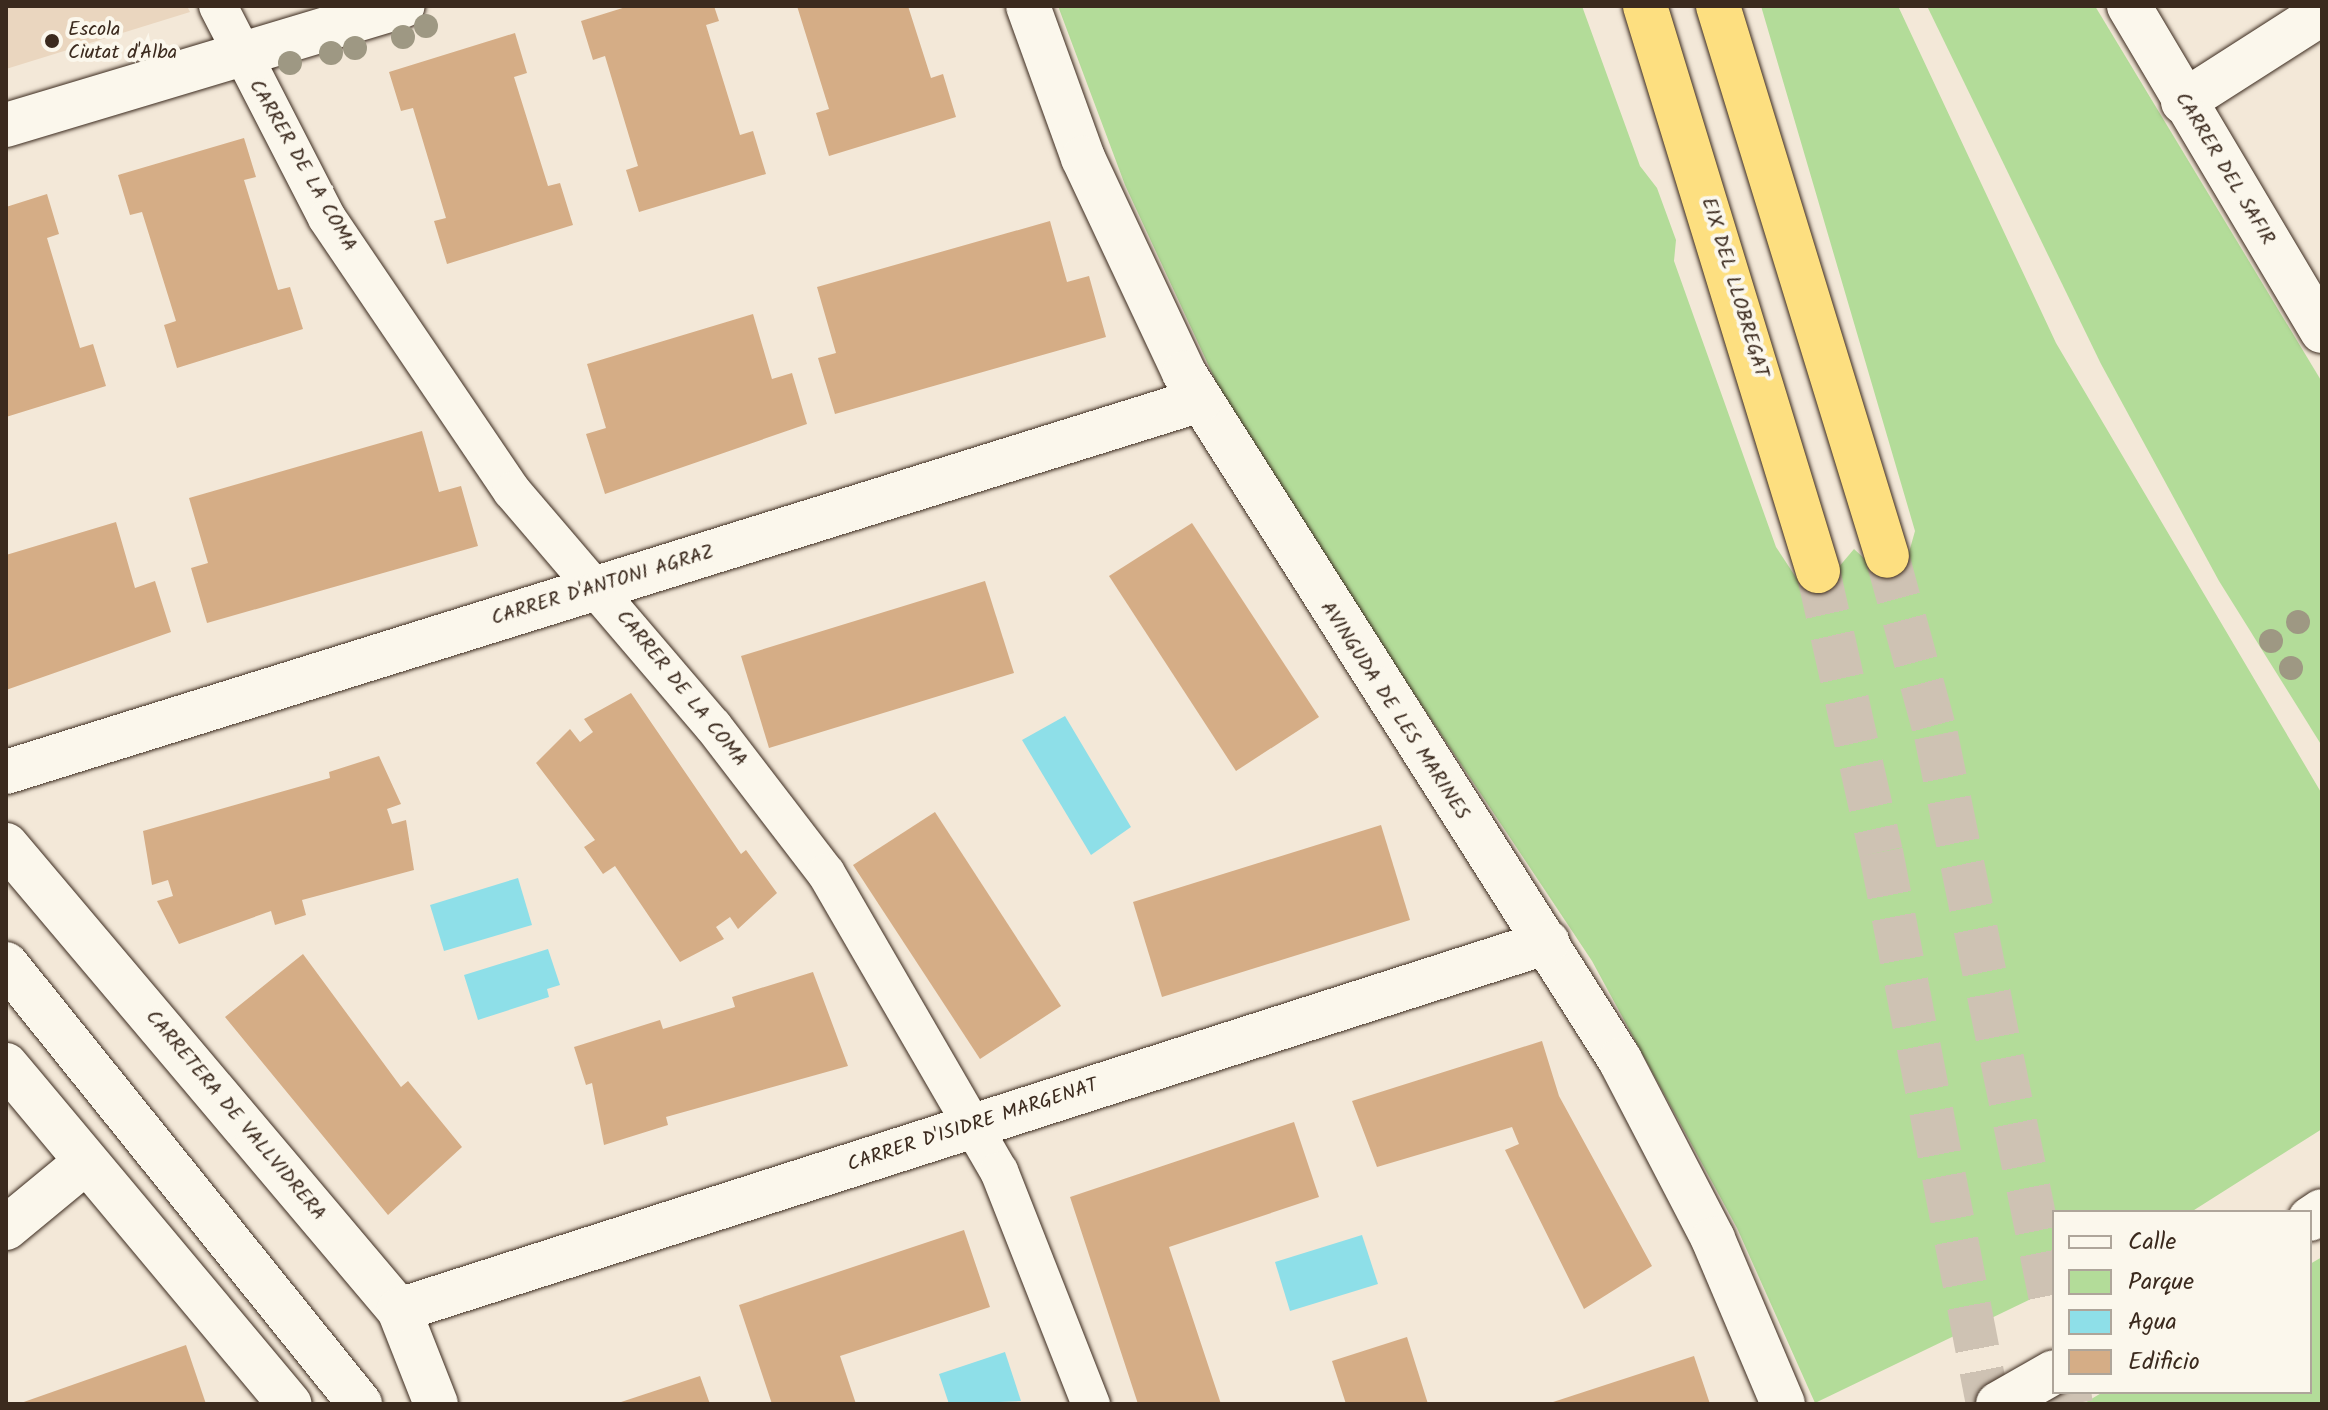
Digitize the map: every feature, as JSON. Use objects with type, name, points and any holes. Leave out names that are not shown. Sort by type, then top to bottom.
[{"type":"highway","name":"EIX DEL LLOBREGAT","points":[[1645,6],[1818,571]]},
{"type":"highway","points":[[1718,6],[1887,556]]},
{"type":"street","name":"CARRER DE LA COMA","points":[[218,6],[238,56],[327,218],[512,491],[598,587],[826,873],[976,1125],[1045,1273],[1091,1404]]},
{"type":"street","points":[[6,125],[403,6]]},
{"type":"street","name":"AVINGUDA DE LES MARINES","points":[[1028,6],[1083,158],[1200,400],[1337,625],[1548,942],[1620,1060],[1713,1239],[1783,1404]]},
{"type":"street","name":"CARRER DEL SAFIR","points":[[2129,6],[2183,102],[2322,331]]},
{"type":"street","points":[[2183,102],[2322,13]]},
{"type":"street","name":"CARRER D'ANTONI AGRAZ","points":[[6,772],[1200,400]]},
{"type":"street","name":"CARRETERA DE VALLVIDRERA","points":[[6,845],[399,1310],[436,1404]]},
{"type":"street","name":"CARRER D'ISIDRE MARGENAT","points":[[399,1310],[1548,942]]},
{"type":"street","points":[[6,964],[360,1404]]},
{"type":"street","points":[[6,1065],[289,1404]]},
{"type":"street","points":[[6,1228],[86,1162]]},
{"type":"street","points":[[1998,1404],[2052,1373]]},
{"type":"shaded area","name":"Escola Ciutat d'Alba","points":[[6,6],[187,6],[190,12],[6,69]]},
{"type":"green space","points":[[1058,6],[1582,6],[1640,166],[1657,188],[1676,240],[1674,261],[1776,547],[1797,579],[1827,581],[1854,549],[1866,560],[1908,556],[1915,531],[1761,6],[1898,6],[2056,343],[2322,794],[2322,1129],[2194,1210],[2052,1210],[2052,1289],[1815,1403],[1737,1228],[1592,961],[1238,429],[1125,185]]},
{"type":"green space","points":[[1927,6],[2095,6],[2322,382],[2322,746],[2219,581],[2101,364]]},
{"type":"green space","points":[[2322,1257],[2322,1404],[2083,1404],[2100,1394],[2312,1394],[2312,1263]]},
{"type":"water","points":[[1065,716],[1131,827],[1091,855],[1022,740]]},
{"type":"water","points":[[518,878],[532,925],[444,951],[430,905]]},
{"type":"water","points":[[548,949],[560,985],[547,989],[549,997],[478,1020],[464,975]]},
{"type":"water","points":[[1362,1235],[1378,1284],[1290,1311],[1275,1262]]},
{"type":"water","points":[[1005,1352],[1021,1401],[949,1404],[939,1374]]},
{"type":"building","points":[[629,6],[714,6],[719,21],[706,25],[740,135],[753,131],[766,174],[639,212],[626,170],[638,166],[605,56],[593,60],[581,21]]},
{"type":"building","points":[[797,6],[908,6],[931,78],[943,74],[956,117],[829,156],[816,113],[829,109]]},
{"type":"building","points":[[515,33],[527,73],[514,77],[548,186],[560,183],[573,225],[447,264],[434,221],[446,218],[413,108],[401,111],[389,72]]},
{"type":"building","points":[[244,138],[256,177],[244,180],[278,290],[290,287],[303,329],[177,368],[164,325],[176,321],[142,212],[130,215],[118,175]]},
{"type":"building","points":[[47,194],[59,234],[47,238],[80,348],[93,344],[106,386],[6,417],[6,207]]},
{"type":"building","points":[[1050,221],[1067,282],[1089,276],[1106,337],[835,414],[818,358],[836,353],[817,287]]},
{"type":"building","points":[[753,314],[772,379],[792,373],[807,424],[605,494],[586,434],[606,428],[587,364]]},
{"type":"building","points":[[422,431],[439,492],[461,486],[478,546],[207,623],[191,568],[208,563],[189,498]]},
{"type":"building","points":[[116,522],[135,588],[155,581],[171,632],[6,690],[6,555]]},
{"type":"building","points":[[1192,523],[1319,717],[1236,771],[1109,576]]},
{"type":"building","points":[[985,581],[1014,673],[769,748],[741,656]]},
{"type":"building","points":[[631,693],[741,854],[746,850],[777,893],[738,929],[730,917],[716,927],[724,939],[680,962],[615,866],[603,874],[584,847],[595,840],[536,763],[570,729],[580,742],[593,732],[584,719]]},
{"type":"building","points":[[379,756],[401,804],[387,809],[392,824],[406,820],[414,870],[302,900],[306,915],[275,925],[271,911],[179,944],[157,901],[173,896],[168,880],[152,885],[143,831],[330,778],[329,772]]},
{"type":"building","points":[[935,812],[1061,1006],[980,1059],[853,865]]},
{"type":"building","points":[[1381,825],[1410,920],[1162,997],[1133,902]]},
{"type":"building","points":[[303,954],[401,1087],[408,1081],[462,1147],[388,1215],[225,1017]]},
{"type":"building","points":[[813,972],[848,1066],[666,1117],[668,1125],[604,1145],[592,1083],[586,1085],[574,1047],[660,1020],[663,1029],[735,1007],[732,997]]},
{"type":"building","points":[[1542,1041],[1559,1096],[1652,1266],[1584,1309],[1505,1150],[1519,1144],[1512,1127],[1377,1167],[1352,1101]]},
{"type":"building","points":[[1294,1122],[1319,1197],[1169,1247],[1221,1404],[1138,1404],[1070,1197]]},
{"type":"building","points":[[964,1230],[990,1307],[840,1356],[856,1404],[772,1404],[739,1305]]},
{"type":"building","points":[[1407,1337],[1428,1404],[1346,1404],[1332,1361]]},
{"type":"building","points":[[186,1345],[206,1404],[18,1404]]},
{"type":"building","points":[[1694,1356],[1710,1404],[1550,1404],[1550,1403]]},
{"type":"building","points":[[700,1376],[710,1404],[618,1404],[618,1403]]},
{"type":"tunnel","points":[[1887,556],[1936,735],[2052,1304]]},
{"type":"tunnel","points":[[1818,571],[1881,852],[1988,1404]]},
{"type":"tunnel","points":[[2069,1394],[2071,1404]]},
{"type":"place","name":"Escola Ciutat d'Alba","points":[[52,41]]}]
